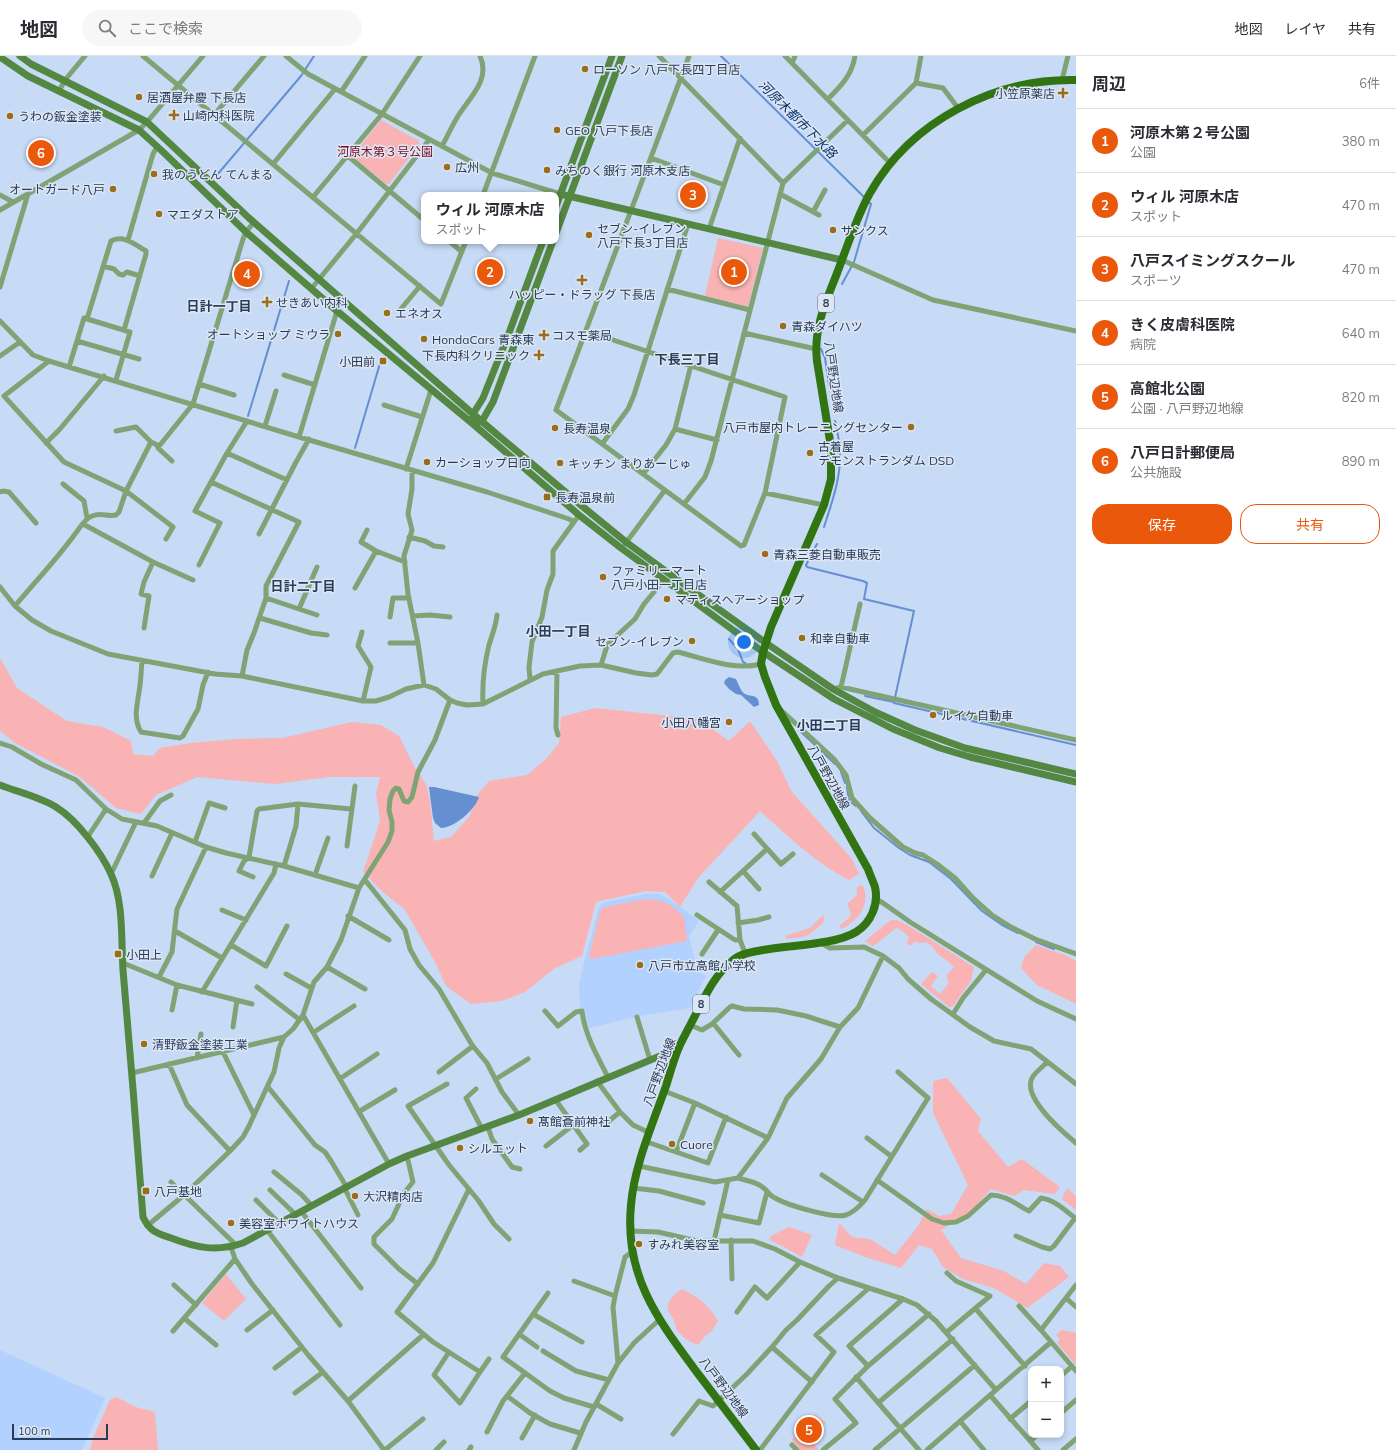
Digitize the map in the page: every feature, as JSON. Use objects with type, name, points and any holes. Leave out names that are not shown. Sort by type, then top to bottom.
[{"type":"main road","name":"八戸野辺地線","points":[[754,1449],[659,1320],[649,1303],[639,1278],[632,1252],[630,1207],[639,1166],[679,1048],[707,993],[719,974],[733,960],[745,953],[775,947],[843,938],[856,932],[866,923],[874,911],[876,899],[875,887],[868,869],[776,705],[761,664],[763,652],[771,627],[824,505],[831,479],[831,447],[816,349],[816,336],[820,318],[870,193],[891,164],[910,143],[923,132],[958,108],[979,98],[1010,88],[1039,82],[1076,80]]},
{"type":"street","points":[[20,56],[31,64],[66,80],[147,122],[254,222],[319,280],[582,506],[626,542],[766,643],[875,712],[915,730],[965,748],[1076,774]]},
{"type":"street","points":[[59,91],[85,56]]},
{"type":"street","points":[[144,56],[441,304],[465,244]]},
{"type":"street","points":[[0,210],[138,130],[147,122],[203,56]]},
{"type":"street","points":[[214,115],[264,56]]},
{"type":"street","points":[[286,56],[308,74],[492,173],[554,192]]},
{"type":"street","points":[[341,92],[365,56]]},
{"type":"street","points":[[313,197],[382,114],[420,56]]},
{"type":"street","points":[[442,146],[458,116],[469,102],[481,81],[484,71],[480,56]]},
{"type":"street","points":[[484,192],[535,56]]},
{"type":"street","points":[[559,197],[612,56]]},
{"type":"street","points":[[559,225],[622,56]]},
{"type":"street","points":[[660,56],[783,182]]},
{"type":"street","points":[[586,331],[785,397],[765,493],[744,545],[741,546],[556,410],[689,56]]},
{"type":"street","points":[[785,56],[891,164]]},
{"type":"street","points":[[792,63],[795,56]]},
{"type":"street","points":[[828,99],[844,83],[854,66],[855,56]]},
{"type":"street","points":[[863,135],[916,83],[921,56]]},
{"type":"street","points":[[1062,80],[1068,56]]},
{"type":"street","points":[[0,57],[28,76],[138,130],[246,232],[337,311],[473,424],[579,515],[621,548],[763,652],[834,699],[892,729],[940,748],[970,757],[1076,782]]},
{"type":"street","points":[[916,83],[943,88],[958,108]]},
{"type":"street","points":[[273,164],[336,89]]},
{"type":"street","points":[[684,504],[705,477],[711,462],[783,182],[848,120]]},
{"type":"street","points":[[710,229],[740,138]]},
{"type":"street","points":[[312,289],[429,140]]},
{"type":"street","points":[[128,240],[153,154],[157,147]]},
{"type":"street","points":[[348,156],[421,217]]},
{"type":"street","points":[[651,158],[724,185]]},
{"type":"street","points":[[813,212],[826,190]]},
{"type":"street","points":[[0,287],[28,194]]},
{"type":"street","points":[[560,194],[842,260],[933,300],[1076,331]]},
{"type":"street","points":[[780,194],[819,215]]},
{"type":"street","points":[[0,195],[13,202]]},
{"type":"street","points":[[157,445],[160,445],[164,441],[193,404],[246,232],[254,222]]},
{"type":"street","points":[[602,444],[628,409],[634,395],[688,224]]},
{"type":"street","points":[[87,319],[111,241],[128,240],[146,251],[124,330]]},
{"type":"street","points":[[453,244],[462,252]]},
{"type":"street","points":[[473,424],[474,414],[483,398],[495,369],[542,244]]},
{"type":"street","points":[[473,424],[482,421],[493,402],[552,244]]},
{"type":"street","points":[[103,266],[114,269],[119,274],[123,275],[127,272],[140,276]]},
{"type":"street","points":[[400,310],[420,286]]},
{"type":"street","points":[[667,289],[750,310]]},
{"type":"street","points":[[299,437],[337,311]]},
{"type":"street","points":[[69,366],[84,318],[130,332],[116,380]]},
{"type":"street","points":[[0,321],[33,355],[49,361],[104,376],[299,437],[486,492],[569,518],[574,522]]},
{"type":"street","points":[[744,333],[816,349]]},
{"type":"street","points":[[77,341],[139,359]]},
{"type":"street","points":[[0,356],[20,342]]},
{"type":"street","points":[[49,361],[4,396],[64,462],[126,491],[173,527],[166,539]]},
{"type":"street","points":[[643,474],[666,445],[675,429],[691,365]]},
{"type":"street","points":[[284,375],[315,385]]},
{"type":"street","points":[[46,443],[60,429],[104,376]]},
{"type":"street","points":[[199,384],[234,395]]},
{"type":"street","points":[[406,469],[431,390]]},
{"type":"street","points":[[265,426],[276,391]]},
{"type":"street","points":[[384,405],[422,416]]},
{"type":"street","points":[[199,565],[220,523],[195,511],[227,453],[247,421]]},
{"type":"street","points":[[116,431],[136,428],[151,442],[157,445],[158,448],[172,461]]},
{"type":"street","points":[[675,429],[717,440]]},
{"type":"street","points":[[260,534],[309,439]]},
{"type":"street","points":[[15,606],[61,553],[87,518],[100,514],[111,516],[116,515],[119,512],[126,491],[151,442]]},
{"type":"street","points":[[227,453],[287,480]]},
{"type":"street","points":[[412,470],[412,489],[408,514],[412,530],[404,556],[409,598],[418,643],[424,685]]},
{"type":"street","points":[[211,482],[299,522],[266,586],[266,598],[260,618],[247,650],[242,676]]},
{"type":"street","points":[[63,484],[84,501],[87,518]]},
{"type":"street","points":[[0,492],[3,490],[9,492],[36,523]]},
{"type":"street","points":[[621,548],[665,490]]},
{"type":"street","points":[[765,493],[824,505]]},
{"type":"street","points":[[530,679],[529,667],[532,642],[542,617],[547,590],[553,574],[553,551],[579,515]]},
{"type":"street","points":[[83,524],[153,562],[193,580]]},
{"type":"street","points":[[367,530],[361,542],[405,562]]},
{"type":"street","points":[[409,537],[425,541],[434,546],[443,547]]},
{"type":"street","points":[[355,588],[376,550]]},
{"type":"street","points":[[144,628],[149,596],[141,594],[144,582],[153,562]]},
{"type":"street","points":[[299,609],[316,567]]},
{"type":"street","points":[[601,665],[609,643],[635,619],[644,604],[664,580]]},
{"type":"street","points":[[0,587],[15,606],[32,620],[51,631],[108,654],[208,672],[242,676],[363,701],[376,701],[389,697],[406,688],[424,685],[436,689],[450,700],[457,703],[468,705],[483,704],[530,679],[543,674],[580,666],[601,665],[636,673],[652,675],[657,674],[673,653],[678,652],[726,665],[744,667],[761,664]]},
{"type":"street","points":[[266,598],[317,615]]},
{"type":"street","points":[[390,617],[392,598],[409,598]]},
{"type":"street","points":[[837,688],[860,604]]},
{"type":"street","points":[[412,616],[430,615],[450,617]]},
{"type":"street","points":[[483,704],[482,684],[489,646],[497,615]]},
{"type":"street","points":[[260,618],[311,633],[327,635]]},
{"type":"street","points":[[362,632],[358,646],[371,667],[363,701]]},
{"type":"street","points":[[390,643],[418,643]]},
{"type":"street","points":[[142,661],[140,691],[136,712],[137,724],[141,732],[156,735],[180,738],[183,736],[198,709],[203,685],[208,672]]},
{"type":"street","points":[[557,671],[556,728],[558,735]]},
{"type":"street","points":[[837,688],[1076,740]]},
{"type":"street","points":[[147,1226],[184,1195],[230,1152],[243,1137],[268,1087],[284,1037],[303,1015],[314,982],[327,967],[341,940],[348,916],[359,888],[388,842],[392,831],[392,822],[389,810],[390,799],[393,791],[396,788],[399,789],[404,801],[408,802],[412,797],[418,772],[435,740],[450,700]]},
{"type":"street","points":[[776,705],[834,759],[846,775],[852,798],[870,818],[903,847],[923,855],[938,864],[955,878],[972,897],[992,915],[1035,939],[1076,954]]},
{"type":"street","points":[[0,743],[12,747],[41,764],[76,780],[106,809],[122,818],[157,826],[206,847],[226,853],[250,857],[359,888]]},
{"type":"street","points":[[0,785],[41,800],[57,808],[72,820],[106,864],[111,874],[120,908],[143,1217],[147,1226],[154,1232],[185,1244],[202,1248],[233,1246],[243,1243],[389,1164],[519,1115],[597,1081],[679,1048]]},
{"type":"street","points":[[347,846],[355,786]]},
{"type":"street","points":[[144,823],[160,801],[171,795]]},
{"type":"street","points":[[195,842],[209,803],[225,808]]},
{"type":"street","points":[[253,877],[239,871],[244,861],[250,857],[257,811],[260,809],[298,804],[352,809]]},
{"type":"street","points":[[284,866],[296,826],[298,804]]},
{"type":"street","points":[[87,838],[106,809]]},
{"type":"street","points":[[111,874],[136,822]]},
{"type":"street","points":[[152,876],[172,832]]},
{"type":"street","points":[[754,834],[781,864],[793,854]]},
{"type":"street","points":[[315,875],[328,838]]},
{"type":"street","points":[[159,977],[172,952],[177,909],[206,847]]},
{"type":"street","points":[[720,892],[767,849]]},
{"type":"street","points":[[202,992],[274,873],[276,864]]},
{"type":"street","points":[[743,871],[759,889]]},
{"type":"street","points":[[365,880],[375,895],[405,930],[410,949],[419,965],[440,989],[473,1046],[487,1063],[502,1092],[519,1115]]},
{"type":"street","points":[[709,882],[737,906],[740,940],[745,953]]},
{"type":"street","points":[[876,899],[910,922],[1037,1001],[1076,1019]]},
{"type":"street","points":[[222,910],[246,920]]},
{"type":"street","points":[[696,915],[734,940],[740,940]]},
{"type":"street","points":[[348,916],[389,940]]},
{"type":"street","points":[[738,923],[769,917]]},
{"type":"street","points":[[231,945],[266,966],[287,926]]},
{"type":"street","points":[[175,930],[222,958]]},
{"type":"street","points":[[702,954],[718,930]]},
{"type":"street","points":[[820,942],[830,948],[864,947],[883,956],[899,968],[908,979],[953,1014],[994,1041],[1031,1049],[1076,1084]]},
{"type":"street","points":[[738,1178],[768,1138],[787,1098],[821,1059],[840,1027],[858,1008],[883,956]]},
{"type":"street","points":[[123,962],[177,985],[252,1004]]},
{"type":"street","points":[[327,967],[365,989]]},
{"type":"street","points":[[953,1014],[962,998],[986,970]]},
{"type":"street","points":[[286,974],[311,988]]},
{"type":"street","points":[[172,1010],[177,985]]},
{"type":"street","points":[[257,987],[300,1020]]},
{"type":"street","points":[[233,1027],[237,1000]]},
{"type":"street","points":[[314,1032],[354,1006]]},
{"type":"street","points":[[690,1025],[702,1030],[713,1023],[732,1006],[744,1009],[777,1010],[806,1016],[840,1027]]},
{"type":"street","points":[[545,1011],[558,1026],[576,1012],[582,1011],[583,1023],[594,1052],[608,1077]]},
{"type":"street","points":[[303,1015],[360,1111],[389,1164]]},
{"type":"street","points":[[637,1017],[650,1060]]},
{"type":"street","points":[[713,1023],[739,1055]]},
{"type":"street","points":[[197,1058],[201,1034]]},
{"type":"street","points":[[132,1073],[284,1037]]},
{"type":"street","points":[[439,1072],[473,1046]]},
{"type":"street","points":[[223,1052],[254,1115]]},
{"type":"street","points":[[340,1078],[377,1054]]},
{"type":"street","points":[[496,1079],[528,1059]]},
{"type":"street","points":[[1047,1062],[1032,1078],[1030,1087],[1043,1112],[1076,1143]]},
{"type":"street","points":[[169,1064],[187,1105],[230,1152]]},
{"type":"street","points":[[639,1166],[715,1182],[738,1178],[758,1184],[770,1196],[804,1209],[835,1216],[851,1213],[863,1202],[928,1098],[898,1072]]},
{"type":"street","points":[[597,1081],[620,1112],[633,1125],[650,1133]]},
{"type":"street","points":[[447,1084],[408,1106],[434,1146],[469,1189],[494,1224],[509,1239]]},
{"type":"street","points":[[268,1087],[315,1145],[325,1152],[345,1187],[358,1214]]},
{"type":"street","points":[[476,1089],[466,1098],[512,1167],[520,1169]]},
{"type":"street","points":[[360,1111],[395,1090]]},
{"type":"street","points":[[664,1091],[726,1117],[768,1138]]},
{"type":"street","points":[[555,1099],[587,1144],[580,1150]]},
{"type":"street","points":[[676,1152],[695,1103]]},
{"type":"street","points":[[604,1125],[620,1112]]},
{"type":"street","points":[[647,1142],[708,1163],[726,1117]]},
{"type":"street","points":[[546,1146],[573,1125]]},
{"type":"street","points":[[867,1138],[891,1156]]},
{"type":"street","points":[[407,1156],[413,1182],[404,1193],[392,1219],[374,1237],[374,1244],[399,1269],[418,1284]]},
{"type":"street","points":[[274,1172],[302,1195],[311,1205]]},
{"type":"street","points":[[822,1175],[863,1202]]},
{"type":"street","points":[[714,1241],[728,1180]]},
{"type":"street","points":[[877,1180],[932,1219],[944,1223],[956,1222],[968,1216],[992,1194],[1012,1201],[1029,1211],[1041,1198],[1047,1199],[1060,1206],[1076,1218],[1050,1249],[1016,1236]]},
{"type":"street","points":[[171,1182],[233,1246],[235,1259],[302,1347],[348,1401],[384,1450],[422,1419]]},
{"type":"street","points":[[633,1188],[659,1191],[703,1203]]},
{"type":"street","points":[[469,1189],[433,1263],[397,1312],[423,1335],[480,1372]]},
{"type":"street","points":[[270,1190],[298,1213],[361,1288]]},
{"type":"street","points":[[720,1214],[759,1223],[767,1192]]},
{"type":"street","points":[[256,1200],[278,1223]]},
{"type":"street","points":[[267,1230],[340,1325]]},
{"type":"street","points":[[630,1231],[658,1232],[697,1241],[753,1241],[775,1249],[800,1262],[838,1278],[903,1299],[917,1306],[928,1314],[947,1332],[996,1390]]},
{"type":"street","points":[[731,1240],[732,1279]]},
{"type":"street","points":[[618,1364],[613,1307],[624,1257],[632,1252]]},
{"type":"street","points":[[174,1331],[235,1259]]},
{"type":"street","points":[[737,1312],[755,1287],[767,1298],[800,1262]]},
{"type":"street","points":[[947,1273],[956,1281],[990,1296],[947,1332]]},
{"type":"street","points":[[673,1434],[699,1401],[713,1406],[719,1401],[747,1374],[786,1330],[838,1278]]},
{"type":"street","points":[[574,1281],[615,1296]]},
{"type":"street","points":[[174,1285],[196,1305]]},
{"type":"street","points":[[1041,1330],[1076,1286]]},
{"type":"street","points":[[754,1449],[812,1382],[834,1352],[816,1335],[869,1288]]},
{"type":"street","points":[[548,1292],[503,1357],[550,1391],[564,1398],[595,1406],[621,1419]]},
{"type":"street","points":[[1066,1298],[1076,1307]]},
{"type":"street","points":[[868,1366],[849,1346],[903,1299]]},
{"type":"street","points":[[1019,1306],[1074,1368],[1064,1374]]},
{"type":"street","points":[[976,1309],[1025,1366]]},
{"type":"street","points":[[247,1330],[273,1310]]},
{"type":"street","points":[[533,1314],[582,1342]]},
{"type":"street","points":[[823,1450],[856,1422],[835,1399],[868,1366],[928,1314]]},
{"type":"street","points":[[184,1318],[216,1345]]},
{"type":"street","points":[[574,1450],[580,1433],[618,1364],[634,1343],[659,1320]]},
{"type":"street","points":[[519,1334],[537,1347]]},
{"type":"street","points":[[348,1401],[423,1335]]},
{"type":"street","points":[[878,1403],[953,1339]]},
{"type":"street","points":[[930,1449],[1051,1342]]},
{"type":"street","points":[[275,1368],[302,1347]]},
{"type":"street","points":[[772,1347],[812,1382]]},
{"type":"street","points":[[449,1352],[434,1375],[460,1403],[489,1360]]},
{"type":"street","points":[[544,1352],[576,1371],[609,1380]]},
{"type":"street","points":[[875,1450],[975,1365]]},
{"type":"street","points":[[295,1393],[323,1372]]},
{"type":"street","points":[[486,1432],[507,1396],[525,1373]]},
{"type":"street","points":[[856,1377],[919,1450]]},
{"type":"street","points":[[990,1395],[1038,1450]]},
{"type":"street","points":[[507,1396],[550,1424],[580,1433]]},
{"type":"street","points":[[1064,1410],[1076,1400]]},
{"type":"street","points":[[1010,1418],[1030,1402]]},
{"type":"street","points":[[522,1438],[535,1415]]},
{"type":"street","points":[[960,1422],[984,1450]]},
{"type":"street","points":[[1030,1441],[1034,1438]]},
{"type":"street","points":[[1063,1450],[1076,1439]]},
{"type":"street","points":[[436,1450],[444,1442]]},
{"type":"street","points":[[792,1445],[797,1450]]},
{"type":"shaded area","points":[[729,677],[736,679],[745,694],[755,696],[759,701],[759,705],[754,707],[741,695],[736,694],[729,689],[724,683]]},
{"type":"shaded area","points":[[429,787],[479,797],[469,813],[458,822],[441,828],[435,823],[433,818]]},
{"type":"shaded area","name":"八戸市立高館小学校","points":[[645,894],[660,894],[699,921],[689,936],[697,971],[706,976],[690,1008],[640,1016],[589,1028],[584,1009],[580,1008],[579,983],[598,910],[602,903]]},
{"type":"shaded area","points":[[0,1350],[105,1398],[82,1450],[0,1450]]},
{"type":"green space","name":"河原木第３号公園","points":[[381,120],[419,141],[419,145],[389,184],[386,184],[352,156]]},
{"type":"green space","points":[[718,238],[763,248],[748,307],[705,296]]},
{"type":"green space","points":[[0,658],[17,688],[67,721],[103,727],[131,741],[133,754],[153,756],[160,748],[191,743],[235,739],[283,738],[352,722],[381,725],[399,736],[415,768],[426,784],[430,801],[434,841],[451,837],[469,817],[478,794],[489,781],[527,775],[547,758],[559,743],[561,717],[595,708],[699,719],[729,741],[750,721],[777,761],[792,792],[852,859],[859,874],[849,880],[825,866],[760,811],[698,878],[680,907],[665,892],[646,891],[596,902],[582,956],[555,968],[525,992],[502,1001],[471,1004],[446,986],[435,962],[405,910],[384,893],[363,872],[380,821],[376,793],[380,777],[329,777],[275,784],[197,777],[156,795],[141,814],[116,808],[80,777],[15,743],[0,731]]},
{"type":"green space","points":[[860,885],[863,886],[865,893],[862,911],[853,921],[842,929],[840,925],[850,917],[851,913],[847,904],[857,895],[857,888]]},
{"type":"green space","points":[[647,899],[658,900],[667,904],[684,917],[687,941],[591,959],[589,957],[600,911],[604,907]]},
{"type":"green space","points":[[823,915],[823,923],[808,935],[787,939],[785,936],[810,928]]},
{"type":"green space","points":[[892,920],[897,920],[907,925],[974,967],[971,981],[953,1006],[949,1007],[921,984],[932,972],[938,976],[931,986],[940,994],[949,983],[946,976],[954,967],[937,953],[930,944],[926,942],[914,942],[911,946],[907,943],[909,938],[904,932],[897,928],[873,946],[865,941]]},
{"type":"green space","points":[[1036,945],[1065,955],[1076,961],[1076,1004],[1037,985],[1021,968],[1024,957]]},
{"type":"green space","points":[[947,1078],[981,1119],[978,1131],[1008,1167],[1022,1159],[1060,1187],[1055,1194],[1024,1190],[1014,1196],[991,1189],[971,1212],[941,1230],[961,1258],[1004,1271],[1026,1284],[1044,1263],[1060,1266],[1069,1277],[1027,1308],[994,1288],[963,1279],[943,1267],[932,1249],[919,1245],[901,1268],[868,1258],[835,1245],[839,1223],[852,1237],[870,1239],[895,1255],[918,1226],[927,1209],[939,1216],[951,1214],[968,1185],[933,1113],[933,1081]]},
{"type":"green space","points":[[1067,1188],[1076,1196],[1076,1210],[1062,1199]]},
{"type":"green space","points":[[789,1227],[812,1235],[802,1257],[769,1240],[771,1236]]},
{"type":"green space","points":[[226,1274],[246,1299],[224,1321],[202,1303]]},
{"type":"green space","points":[[682,1289],[703,1302],[711,1310],[718,1321],[711,1332],[705,1336],[699,1344],[696,1344],[683,1337],[676,1329],[674,1321],[668,1310],[670,1300]]},
{"type":"green space","points":[[1061,1330],[1076,1333],[1076,1365],[1057,1343],[1060,1339],[1056,1335]]},
{"type":"green space","points":[[115,1397],[135,1407],[155,1413],[158,1450],[90,1450],[93,1438],[110,1400]]},
{"type":"green space","points":[[815,1414],[826,1423],[809,1438],[819,1450],[800,1450],[792,1440]]},
{"type":"waterway","name":"河原木都市下水路","points":[[217,175],[301,76],[314,56]]},
{"type":"waterway","name":"河原木都市下水路","points":[[721,56],[864,197]]},
{"type":"waterway","points":[[842,284],[854,262],[871,204],[869,202]]},
{"type":"waterway","name":"河原木都市下水路","points":[[248,416],[289,281]]},
{"type":"waterway","points":[[821,349],[825,358],[829,385]]},
{"type":"waterway","name":"河原木都市下水路","points":[[355,448],[381,360]]},
{"type":"waterway","points":[[824,527],[835,490],[840,462],[840,448],[835,421]]},
{"type":"waterway","points":[[817,544],[806,565],[807,567],[863,581],[867,583],[864,599],[914,611],[894,702],[865,696]]},
{"type":"waterway","name":"河原木都市下水路","points":[[729,639],[738,649],[743,662],[745,663]]},
{"type":"waterway","points":[[894,703],[1076,745]]},
{"type":"waterway","name":"河原木都市下水路","points":[[799,730],[835,764]]},
{"type":"waterway","name":"河原木都市下水路","points":[[841,772],[845,783]]},
{"type":"waterway","name":"河原木都市下水路","points":[[847,787],[849,801],[856,806]]},
{"type":"waterway","name":"河原木都市下水路","points":[[861,811],[874,828],[899,848],[910,855],[929,862],[951,879],[982,911],[1002,925],[1018,933]]},
{"type":"waterway","name":"河原木都市下水路","points":[[1036,942],[1054,949]]},
{"type":"place","name":"ローソン 八戸下長四丁目店","points":[[585,69]]},
{"type":"place","name":"小笠原薬店","points":[[1063,93]]},
{"type":"place","name":"居酒屋弁慶 下長店","points":[[139,97]]},
{"type":"place","name":"山崎内科医院","points":[[174,115]]},
{"type":"place","name":"うわの鈑金塗装","points":[[10,116]]},
{"type":"place","name":"GEO 八戸下長店","points":[[557,130]]},
{"type":"place","name":"八戸日計郵便局","points":[[41,153]]},
{"type":"place","name":"広州","points":[[447,167]]},
{"type":"place","name":"みちのく銀行 河原木支店","points":[[547,170]]},
{"type":"place","name":"我のうどん てんまる","points":[[154,174]]},
{"type":"place","name":"オートガード八戸","points":[[113,189]]},
{"type":"place","name":"八戸スイミングスクール","points":[[693,195]]},
{"type":"place","name":"マエダストア","points":[[159,214]]},
{"type":"place","name":"サンクス","points":[[833,230]]},
{"type":"place","name":"セブン-イレブン 八戸下長3丁目店","points":[[589,235]]},
{"type":"place","name":"ウィル 河原木店","points":[[490,272]]},
{"type":"place","name":"河原木第２号公園","points":[[734,272]]},
{"type":"place","name":"きく皮膚科医院","points":[[247,274]]},
{"type":"place","name":"ハッピー・ドラッグ 下長店","points":[[582,280]]},
{"type":"place","name":"せきあい内科","points":[[267,302]]},
{"type":"place","name":"エネオス","points":[[387,313]]},
{"type":"place","name":"青森ダイハツ","points":[[783,326]]},
{"type":"place","name":"オートショップ ミウラ","points":[[338,334]]},
{"type":"place","name":"コスモ薬局","points":[[544,335]]},
{"type":"place","name":"HondaCars 青森東","points":[[424,339]]},
{"type":"place","name":"下長内科クリニック","points":[[539,355]]},
{"type":"place","name":"小田前","points":[[383,361]]},
{"type":"place","name":"八戸市屋内トレーニングセンター","points":[[911,427]]},
{"type":"place","name":"長寿温泉","points":[[555,428]]},
{"type":"place","name":"古着屋 デモンストランダム DSD","points":[[810,453]]},
{"type":"place","name":"カーショップ日向","points":[[427,462]]},
{"type":"place","name":"キッチン まりあーじゅ","points":[[560,463]]},
{"type":"place","name":"長寿温泉前","points":[[547,497]]},
{"type":"place","name":"青森三菱自動車販売","points":[[765,554]]},
{"type":"place","name":"ファミリーマート 八戸小田一丁目店","points":[[603,577]]},
{"type":"place","name":"マティスヘアーショップ","points":[[667,599]]},
{"type":"place","name":"和幸自動車","points":[[802,638]]},
{"type":"place","name":"セブン-イレブン","points":[[692,641]]},
{"type":"place","name":"ルイケ自動車","points":[[933,715]]},
{"type":"place","name":"小田八幡宮","points":[[729,722]]},
{"type":"place","name":"小田上","points":[[118,954]]},
{"type":"place","name":"八戸市立高館小学校","points":[[640,965]]},
{"type":"place","name":"清野鈑金塗装工業","points":[[144,1044]]},
{"type":"place","name":"髙館蒼前神社","points":[[530,1121]]},
{"type":"place","name":"Cuore","points":[[672,1144]]},
{"type":"place","name":"シルエット","points":[[460,1148]]},
{"type":"place","name":"八戸基地","points":[[146,1191]]},
{"type":"place","name":"大沢精肉店","points":[[355,1196]]},
{"type":"place","name":"美容室ホワイトハウス","points":[[231,1223]]},
{"type":"place","name":"すみれ美容室","points":[[639,1244]]},
{"type":"place","name":"高館北公園","points":[[809,1430]]},
{"type":"district","name":"日計一丁目","points":[[219,306]]},
{"type":"district","name":"下長三丁目","points":[[687,359]]},
{"type":"district","name":"日計二丁目","points":[[303,586]]},
{"type":"district","name":"小田一丁目","points":[[558,631]]},
{"type":"district","name":"小田二丁目","points":[[829,725]]}]
